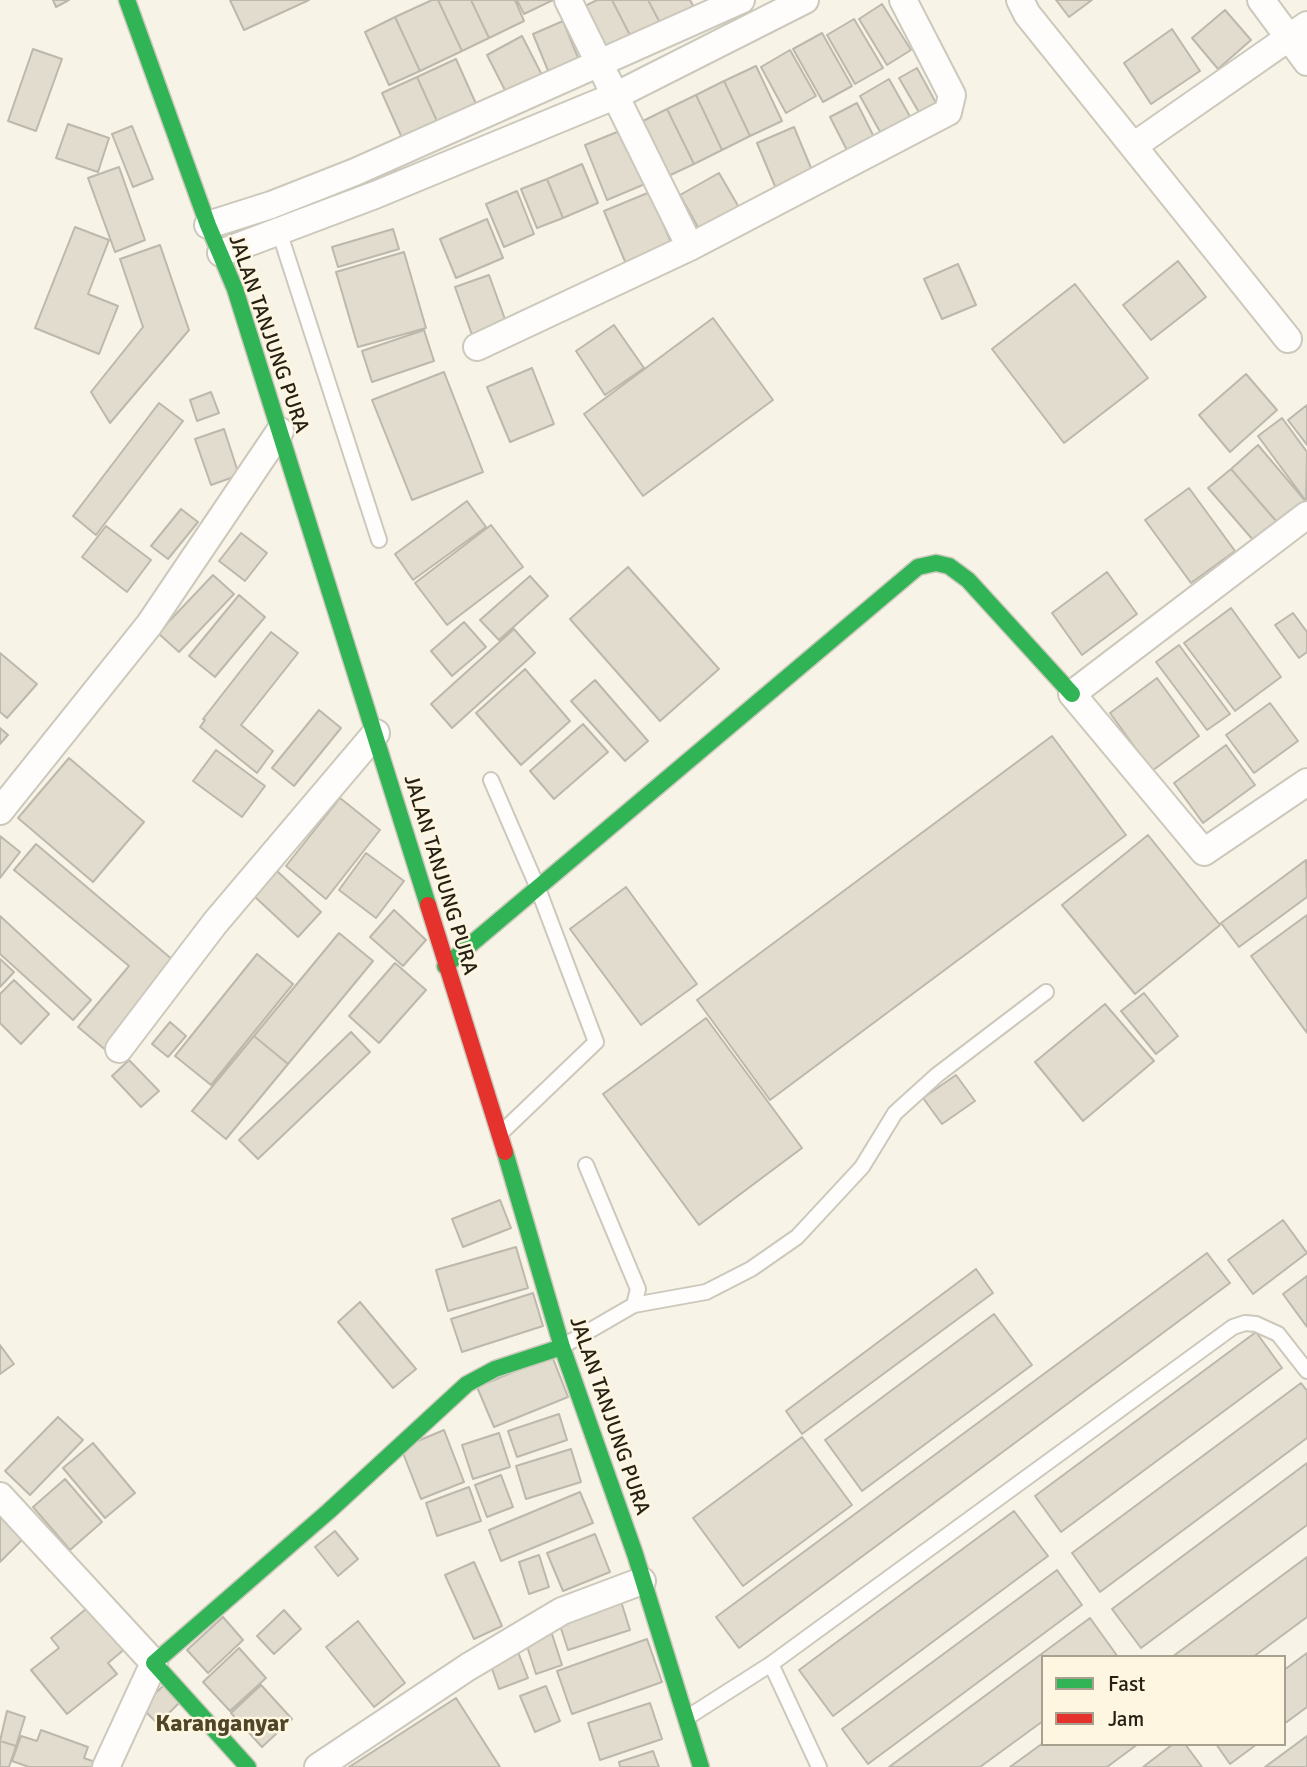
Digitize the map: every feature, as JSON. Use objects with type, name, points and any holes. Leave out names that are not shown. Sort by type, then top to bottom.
[{"type":"street","name":"JALAN TANJUNG PURA","points":[[127,0],[208,225],[221,253],[280,431],[500,1135],[562,1347],[642,1581],[701,1767]]},
{"type":"street","points":[[568,0],[598,64],[617,94],[690,247]]},
{"type":"street","points":[[208,225],[271,205],[355,172],[741,0]]},
{"type":"street","points":[[221,253],[375,195],[617,94],[804,0]]},
{"type":"street","points":[[477,347],[690,247],[948,112],[953,95],[904,0]]},
{"type":"street","points":[[1020,0],[1027,14],[1135,145],[1288,339]]},
{"type":"street","points":[[1261,0],[1298,31],[1307,62]]},
{"type":"street","points":[[1135,145],[1298,31]]},
{"type":"street","points":[[0,811],[149,625],[280,431]]},
{"type":"street","points":[[1072,694],[1307,515]]},
{"type":"street","points":[[445,966],[918,567],[936,563],[949,566],[968,580],[1072,694],[1204,852],[1307,782]]},
{"type":"street","points":[[118,1049],[223,914],[376,733]]},
{"type":"street","points":[[106,1767],[154,1663],[329,1511],[467,1384],[495,1369],[562,1347]]},
{"type":"street","points":[[0,1496],[248,1767]]},
{"type":"street","points":[[318,1767],[468,1667],[562,1611],[642,1581]]},
{"type":"lane","points":[[271,205],[379,540]]},
{"type":"lane","points":[[491,780],[537,887],[596,1042],[500,1135]]},
{"type":"lane","points":[[562,1347],[634,1305],[706,1292],[751,1269],[797,1237],[862,1167],[894,1113],[937,1074],[1046,992]]},
{"type":"lane","points":[[586,1165],[635,1276],[638,1289],[634,1305]]},
{"type":"lane","points":[[685,1718],[771,1664],[1233,1326],[1256,1324],[1278,1334],[1307,1371]]},
{"type":"lane","points":[[771,1664],[819,1767]]},
{"type":"building","points":[[53,0],[69,0],[56,7]]},
{"type":"building","points":[[230,0],[309,0],[244,30]]},
{"type":"building","points":[[432,0],[438,0],[462,51],[420,71],[395,17]]},
{"type":"building","points":[[438,0],[471,0],[489,38],[462,51]]},
{"type":"building","points":[[471,0],[515,0],[524,21],[489,38]]},
{"type":"building","points":[[517,0],[553,0],[524,14]]},
{"type":"building","points":[[597,0],[612,0],[639,53],[612,67],[583,7]]},
{"type":"building","points":[[612,0],[648,0],[667,36],[633,41]]},
{"type":"building","points":[[648,0],[690,0],[700,19],[667,36]]},
{"type":"building","points":[[1056,0],[1092,0],[1069,17]]},
{"type":"building","points":[[882,4],[911,50],[887,65],[859,19]]},
{"type":"building","points":[[1225,10],[1251,40],[1218,69],[1192,38]]},
{"type":"building","points":[[395,17],[420,71],[389,85],[365,32]]},
{"type":"building","points":[[854,19],[883,68],[855,84],[827,35]]},
{"type":"building","points":[[563,21],[579,60],[549,73],[533,34]]},
{"type":"building","points":[[1172,29],[1200,71],[1151,104],[1124,63]]},
{"type":"building","points":[[822,33],[852,86],[823,102],[793,49]]},
{"type":"building","points":[[522,36],[545,81],[510,100],[487,55]]},
{"type":"building","points":[[33,49],[62,59],[36,131],[8,121]]},
{"type":"building","points":[[790,50],[816,96],[786,113],[761,67]]},
{"type":"building","points":[[456,59],[485,124],[446,141],[417,77]]},
{"type":"building","points":[[756,66],[782,121],[750,136],[724,81]]},
{"type":"building","points":[[917,68],[941,112],[924,121],[899,78]]},
{"type":"building","points":[[417,77],[446,141],[411,158],[382,93]]},
{"type":"building","points":[[889,79],[912,120],[883,137],[860,96]]},
{"type":"building","points":[[724,81],[750,136],[722,150],[696,95]]},
{"type":"building","points":[[696,95],[722,150],[694,164],[667,109]]},
{"type":"building","points":[[857,103],[878,145],[851,158],[830,117]]},
{"type":"building","points":[[667,109],[694,164],[664,178],[637,124]]},
{"type":"building","points":[[68,124],[109,138],[98,172],[56,158]]},
{"type":"building","points":[[132,126],[153,179],[133,187],[112,134]]},
{"type":"building","points":[[794,127],[819,187],[782,203],[757,143]]},
{"type":"building","points":[[622,130],[645,184],[607,200],[585,145]]},
{"type":"building","points":[[582,164],[598,203],[563,218],[547,179]]},
{"type":"building","points":[[119,167],[145,240],[115,252],[88,178]]},
{"type":"building","points":[[719,173],[744,216],[704,238],[680,195]]},
{"type":"building","points":[[547,179],[563,218],[537,228],[521,189]]},
{"type":"building","points":[[517,191],[534,234],[504,247],[486,204]]},
{"type":"building","points":[[650,192],[675,252],[629,271],[604,211]]},
{"type":"building","points":[[487,219],[503,258],[456,278],[440,239]]},
{"type":"building","points":[[75,227],[109,240],[88,294],[118,306],[99,354],[35,328]]},
{"type":"building","points":[[393,229],[399,249],[338,267],[332,247]]},
{"type":"building","points":[[160,245],[189,330],[110,423],[91,392],[143,327],[120,259]]},
{"type":"building","points":[[404,252],[426,328],[358,347],[336,272]]},
{"type":"building","points":[[1178,261],[1206,297],[1151,340],[1123,305]]},
{"type":"building","points":[[958,264],[976,305],[942,319],[924,279]]},
{"type":"building","points":[[489,275],[506,322],[472,335],[455,287]]},
{"type":"building","points":[[1075,284],[1148,378],[1064,443],[992,349]]},
{"type":"building","points":[[713,318],[773,400],[643,496],[584,414]]},
{"type":"building","points":[[614,325],[644,368],[605,395],[576,351]]},
{"type":"building","points":[[424,330],[434,361],[372,382],[362,351]]},
{"type":"building","points":[[532,368],[554,424],[510,442],[487,387]]},
{"type":"building","points":[[444,372],[483,472],[412,500],[372,400]]},
{"type":"building","points":[[1246,374],[1277,410],[1230,452],[1199,415]]},
{"type":"building","points":[[211,392],[219,413],[197,421],[190,400]]},
{"type":"building","points":[[159,403],[183,421],[96,535],[73,516]]},
{"type":"building","points":[[1307,405],[1307,445],[1288,420]]},
{"type":"building","points":[[1282,418],[1307,452],[1306,501],[1258,436]]},
{"type":"building","points":[[224,429],[239,475],[211,485],[195,439]]},
{"type":"building","points":[[1258,445],[1307,503],[1283,529],[1231,469]]},
{"type":"building","points":[[1231,469],[1283,529],[1260,548],[1208,488]]},
{"type":"building","points":[[1189,488],[1235,551],[1191,583],[1145,520]]},
{"type":"building","points":[[467,501],[486,527],[413,580],[395,554]]},
{"type":"building","points":[[181,509],[198,522],[168,559],[151,546]]},
{"type":"building","points":[[491,525],[523,567],[447,625],[415,583]]},
{"type":"building","points":[[106,526],[151,560],[127,592],[82,557]]},
{"type":"building","points":[[241,533],[267,553],[245,581],[219,561]]},
{"type":"building","points":[[628,567],[719,669],[660,721],[570,619]]},
{"type":"building","points":[[1107,572],[1137,614],[1082,655],[1052,613]]},
{"type":"building","points":[[213,575],[234,594],[179,652],[158,633]]},
{"type":"building","points":[[530,576],[548,596],[499,640],[480,620]]},
{"type":"building","points":[[239,595],[265,617],[215,677],[189,656]]},
{"type":"building","points":[[1231,608],[1281,677],[1235,711],[1184,643]]},
{"type":"building","points":[[1293,613],[1307,632],[1307,652],[1299,658],[1275,625]]},
{"type":"building","points":[[464,622],[486,647],[452,676],[431,651]]},
{"type":"building","points":[[514,629],[535,653],[452,728],[431,704]]},
{"type":"building","points":[[271,632],[298,653],[241,725],[273,751],[257,773],[200,727],[205,720],[203,719]]},
{"type":"building","points":[[1179,645],[1230,714],[1207,730],[1156,662]]},
{"type":"building","points":[[0,653],[37,684],[7,718],[0,712]]},
{"type":"building","points":[[525,669],[570,721],[521,765],[476,713]]},
{"type":"building","points":[[1157,678],[1199,736],[1152,771],[1110,713]]},
{"type":"building","points":[[595,680],[648,741],[625,761],[571,701]]},
{"type":"building","points":[[1270,703],[1298,741],[1254,773],[1226,735]]},
{"type":"building","points":[[319,710],[341,728],[294,786],[272,768]]},
{"type":"building","points":[[583,724],[608,752],[554,799],[530,771]]},
{"type":"building","points":[[0,728],[8,735],[0,744]]},
{"type":"building","points":[[1052,736],[1126,835],[770,1100],[697,1000]]},
{"type":"building","points":[[1226,745],[1255,785],[1203,823],[1174,783]]},
{"type":"building","points":[[216,750],[265,786],[242,817],[193,781]]},
{"type":"building","points":[[69,758],[144,822],[93,882],[18,818]]},
{"type":"building","points":[[340,798],[380,830],[326,899],[286,866]]},
{"type":"building","points":[[1148,835],[1220,925],[1135,994],[1062,905]]},
{"type":"building","points":[[0,836],[20,852],[0,878]]},
{"type":"building","points":[[36,844],[180,966],[108,1052],[78,1027],[129,966],[14,870]]},
{"type":"building","points":[[366,853],[404,881],[376,918],[339,890]]},
{"type":"building","points":[[1306,860],[1307,897],[1239,947],[1221,923]]},
{"type":"building","points":[[277,871],[321,912],[298,937],[254,896]]},
{"type":"building","points":[[626,887],[697,984],[641,1025],[570,929]]},
{"type":"building","points":[[394,910],[426,940],[403,966],[370,937]]},
{"type":"building","points":[[1307,915],[1307,1033],[1251,956]]},
{"type":"building","points":[[0,916],[91,1000],[73,1020],[0,954]]},
{"type":"building","points":[[339,933],[373,961],[288,1064],[254,1036]]},
{"type":"building","points":[[257,954],[293,984],[211,1085],[175,1056]]},
{"type":"building","points":[[0,959],[14,972],[0,987]]},
{"type":"building","points":[[395,963],[426,990],[379,1043],[349,1016]]},
{"type":"building","points":[[14,980],[49,1014],[21,1044],[0,1023],[0,994]]},
{"type":"building","points":[[1144,993],[1178,1036],[1156,1054],[1121,1011]]},
{"type":"building","points":[[1105,1004],[1154,1061],[1083,1121],[1035,1062]]},
{"type":"building","points":[[706,1018],[802,1148],[699,1225],[603,1094]]},
{"type":"building","points":[[170,1022],[186,1036],[168,1057],[152,1044]]},
{"type":"building","points":[[351,1032],[370,1052],[258,1159],[239,1140]]},
{"type":"building","points":[[254,1036],[288,1064],[226,1139],[192,1111]]},
{"type":"building","points":[[129,1060],[159,1091],[141,1107],[112,1076]]},
{"type":"building","points":[[956,1075],[975,1101],[942,1124],[923,1098]]},
{"type":"building","points":[[500,1200],[511,1228],[463,1247],[452,1219]]},
{"type":"building","points":[[1283,1220],[1307,1253],[1253,1294],[1228,1260]]},
{"type":"building","points":[[516,1247],[528,1288],[448,1311],[436,1270]]},
{"type":"building","points":[[1207,1253],[1230,1283],[739,1648],[716,1617]]},
{"type":"building","points":[[976,1269],[993,1293],[802,1434],[786,1411]]},
{"type":"building","points":[[1307,1276],[1307,1327],[1283,1294]]},
{"type":"building","points":[[533,1293],[543,1326],[462,1352],[451,1319]]},
{"type":"building","points":[[360,1302],[416,1369],[393,1388],[338,1322]]},
{"type":"building","points":[[994,1314],[1032,1365],[862,1491],[825,1440]]},
{"type":"building","points":[[1256,1332],[1282,1368],[1061,1532],[1035,1496]]},
{"type":"building","points":[[0,1345],[14,1364],[0,1374]]},
{"type":"building","points":[[552,1356],[568,1397],[494,1427],[477,1387]]},
{"type":"building","points":[[1301,1383],[1307,1391],[1307,1438],[1100,1592],[1072,1553]]},
{"type":"building","points":[[559,1414],[567,1440],[517,1457],[508,1431]]},
{"type":"building","points":[[58,1417],[83,1440],[30,1495],[5,1471]]},
{"type":"building","points":[[444,1430],[464,1482],[421,1499],[401,1448]]},
{"type":"building","points":[[499,1433],[510,1467],[473,1479],[462,1445]]},
{"type":"building","points":[[802,1437],[852,1505],[743,1586],[693,1518]]},
{"type":"building","points":[[93,1443],[135,1493],[105,1518],[63,1468]]},
{"type":"building","points":[[571,1449],[581,1482],[526,1499],[516,1466]]},
{"type":"building","points":[[1307,1463],[1307,1525],[1141,1648],[1112,1609]]},
{"type":"building","points":[[501,1475],[513,1507],[487,1517],[475,1485]]},
{"type":"building","points":[[65,1479],[102,1522],[70,1550],[33,1507]]},
{"type":"building","points":[[469,1487],[481,1521],[437,1536],[426,1503]]},
{"type":"building","points":[[580,1492],[593,1523],[501,1561],[489,1530]]},
{"type":"building","points":[[1014,1511],[1048,1556],[833,1716],[799,1670]]},
{"type":"building","points":[[0,1515],[23,1539],[0,1562]]},
{"type":"building","points":[[335,1531],[358,1559],[338,1576],[315,1547]]},
{"type":"building","points":[[595,1534],[610,1572],[563,1591],[547,1553]]},
{"type":"building","points":[[539,1555],[549,1587],[529,1594],[519,1562]]},
{"type":"building","points":[[1307,1557],[1307,1617],[1256,1655],[1175,1655]]},
{"type":"building","points":[[474,1562],[502,1626],[474,1639],[445,1575]]},
{"type":"building","points":[[1057,1570],[1082,1605],[868,1764],[842,1729]]},
{"type":"building","points":[[619,1595],[630,1630],[568,1650],[557,1616]]},
{"type":"building","points":[[92,1604],[127,1647],[108,1663],[117,1674],[67,1714],[31,1670],[59,1648],[51,1638]]},
{"type":"building","points":[[284,1610],[301,1629],[274,1654],[257,1636]]},
{"type":"building","points":[[223,1617],[243,1640],[208,1673],[187,1650]]},
{"type":"building","points":[[1090,1618],[1117,1655],[1041,1655],[1041,1722],[980,1767],[889,1767]]},
{"type":"building","points":[[358,1621],[405,1683],[374,1707],[326,1647]]},
{"type":"building","points":[[551,1631],[562,1665],[536,1674],[525,1640]]},
{"type":"building","points":[[647,1639],[662,1682],[572,1714],[557,1671]]},
{"type":"building","points":[[239,1648],[266,1678],[230,1711],[203,1682]]},
{"type":"building","points":[[518,1652],[528,1678],[499,1689],[490,1663]]},
{"type":"building","points":[[1307,1653],[1307,1707],[1286,1723],[1286,1669]]},
{"type":"building","points":[[164,1685],[180,1702],[158,1724],[141,1707]]},
{"type":"building","points":[[261,1685],[292,1719],[262,1747],[231,1713]]},
{"type":"building","points":[[546,1686],[560,1721],[535,1732],[520,1696]]},
{"type":"building","points":[[456,1698],[500,1767],[349,1767]]},
{"type":"building","points":[[650,1703],[662,1739],[600,1760],[588,1723]]},
{"type":"building","points":[[7,1711],[25,1717],[16,1746],[0,1741]]},
{"type":"building","points":[[41,1730],[88,1747],[84,1758],[98,1763],[96,1767],[29,1767],[12,1761],[21,1736],[37,1741]]},
{"type":"building","points":[[1307,1736],[1307,1767],[1265,1767]]},
{"type":"building","points":[[0,1741],[16,1746],[9,1767],[0,1767]]},
{"type":"building","points":[[1041,1744],[1135,1746],[1107,1767],[1010,1767]]},
{"type":"building","points":[[1170,1746],[1186,1746],[1202,1767],[1143,1767]]},
{"type":"building","points":[[1217,1746],[1254,1746],[1230,1764]]},
{"type":"building","points":[[653,1751],[659,1767],[620,1767],[619,1762]]},
{"type":"traffic: fast","points":[[127,0],[208,225],[235,289],[428,905]]},
{"type":"traffic: fast","points":[[445,966],[918,567],[936,563],[949,566],[968,580],[1072,694]]},
{"type":"traffic: fast","points":[[505,1152],[562,1347],[635,1554],[701,1767]]},
{"type":"traffic: fast","points":[[248,1767],[154,1663],[329,1511],[467,1384],[495,1369],[562,1347]]},
{"type":"traffic: jam","points":[[428,905],[505,1152]]},
{"type":"district","name":"Karanganyar","points":[[222,1725]]}]
